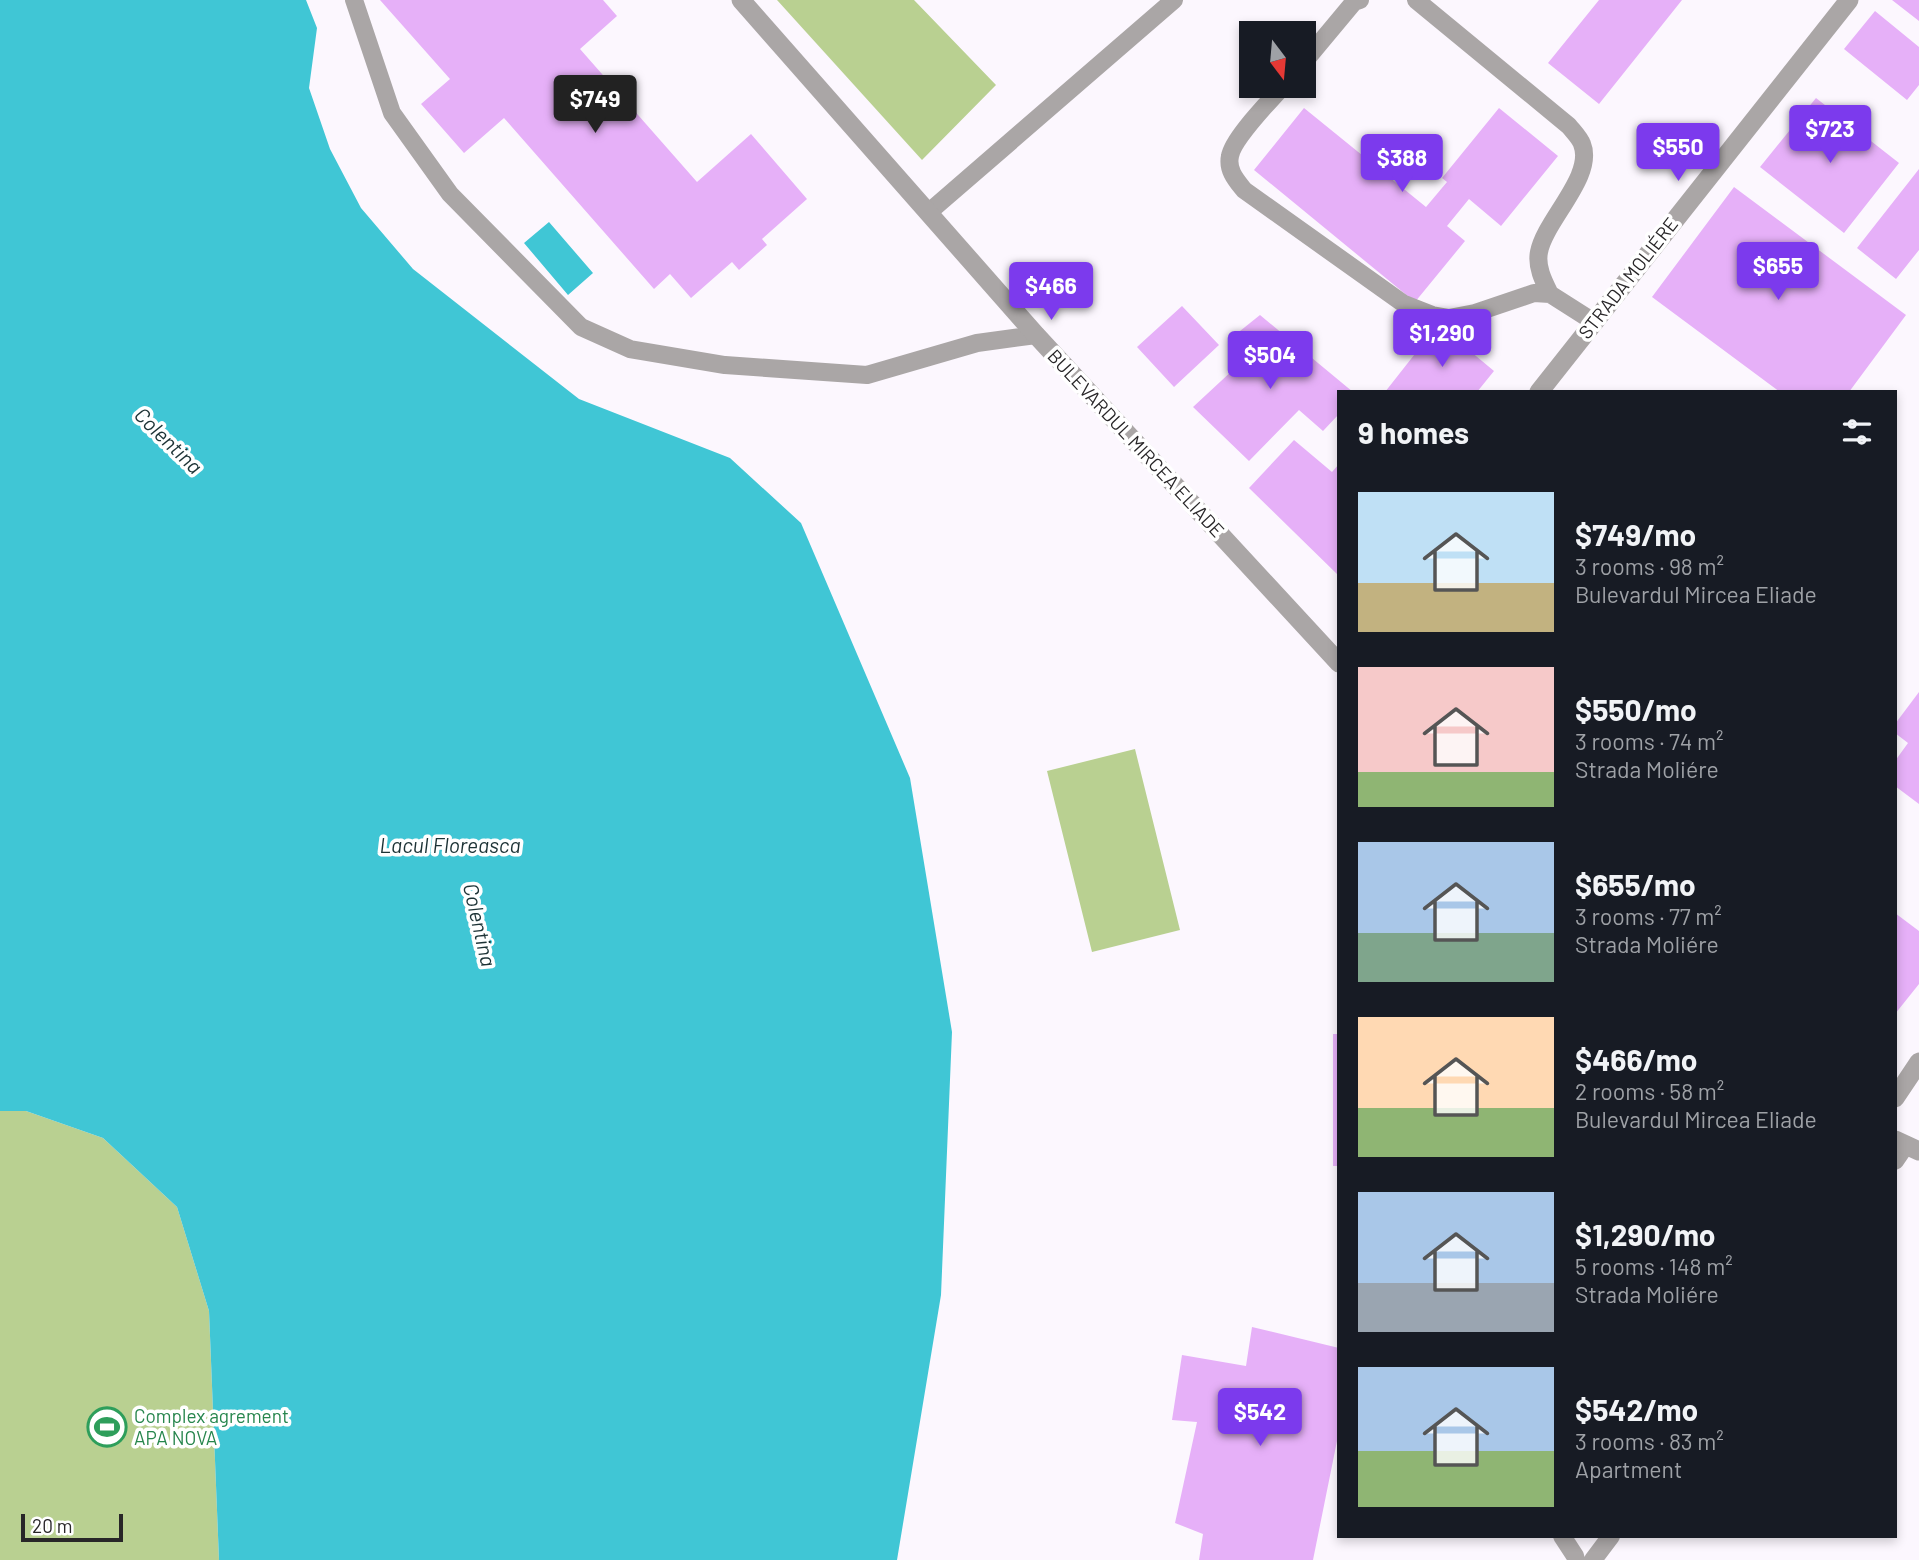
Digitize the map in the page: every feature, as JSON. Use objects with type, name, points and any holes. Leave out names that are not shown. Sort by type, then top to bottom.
[{"type":"street","name":"BULEVARDUL MIRCEA ELIADE","points":[[741,0],[1036,335],[1337,657]]},
{"type":"street","name":"STRADA MOLIÉRE","points":[[1541,390],[1849,0]]},
{"type":"street","points":[[1897,1095],[1919,1062]]},
{"type":"lane","points":[[354,0],[392,113],[450,194],[581,327],[630,349],[644,352],[725,365],[867,375],[977,343],[1036,335]]},
{"type":"lane","points":[[929,212],[1174,0]]},
{"type":"lane","points":[[1316,48],[1354,2],[1360,0]]},
{"type":"lane","points":[[1416,0],[1569,126],[1582,143],[1585,161],[1538,254],[1541,273],[1550,294]]},
{"type":"lane","points":[[1273,98],[1239,138],[1230,154],[1233,176],[1244,190],[1404,304],[1432,316],[1450,318],[1475,313],[1534,293],[1550,294],[1594,322]]},
{"type":"lane","points":[[1563,1538],[1576,1560]]},
{"type":"lane","points":[[1593,1560],[1610,1538]]},
{"type":"green space","points":[[777,0],[914,0],[996,85],[922,160]]},
{"type":"green space","points":[[1135,749],[1180,930],[1092,952],[1047,771]]},
{"type":"green space","name":"Complex agrement APA NOVA","points":[[0,1111],[26,1111],[103,1138],[177,1207],[209,1311],[219,1560],[0,1560]]},
{"type":"water","name":"Lacul Floreasca","points":[[0,0],[306,0],[317,28],[309,88],[330,149],[361,208],[413,269],[579,399],[730,458],[801,523],[910,778],[952,1032],[941,1295],[897,1560],[219,1560],[209,1311],[177,1207],[103,1138],[26,1111],[0,1111]]},
{"type":"water","points":[[549,222],[593,273],[568,295],[524,243]]},
{"type":"building","points":[[380,0],[603,0],[617,16],[580,49],[697,182],[751,134],[807,199],[762,239],[767,245],[739,270],[732,262],[691,298],[670,274],[654,289],[504,118],[464,153],[421,104],[450,79]]},
{"type":"building","points":[[1599,0],[1682,0],[1599,104],[1548,63]]},
{"type":"building","points":[[1892,0],[1919,0],[1919,21]]},
{"type":"building","points":[[1875,11],[1919,47],[1919,85],[1907,100],[1844,49]]},
{"type":"building","points":[[1816,98],[1899,163],[1844,233],[1760,167]]},
{"type":"building","points":[[1304,108],[1426,207],[1447,182],[1442,178],[1499,108],[1558,156],[1501,226],[1469,199],[1447,226],[1465,241],[1415,302],[1254,170]]},
{"type":"building","points":[[1919,169],[1919,250],[1896,279],[1857,248]]},
{"type":"building","points":[[1734,187],[1906,315],[1850,390],[1777,390],[1652,297]]},
{"type":"building","points":[[1182,306],[1219,345],[1174,387],[1137,347]]},
{"type":"building","points":[[1260,315],[1351,390],[1337,390],[1337,416],[1323,431],[1299,410],[1249,461],[1193,407],[1248,356],[1235,335]]},
{"type":"building","points":[[1429,336],[1458,341],[1494,371],[1479,390],[1387,390]]},
{"type":"building","points":[[1294,440],[1332,472],[1337,466],[1337,574],[1249,488]]},
{"type":"building","points":[[1919,692],[1919,804],[1897,788],[1897,758],[1908,743],[1897,735],[1897,721]]},
{"type":"building","points":[[1897,914],[1919,931],[1919,984],[1897,1012]]},
{"type":"building","points":[[1333,1034],[1337,1034],[1337,1166],[1333,1166]]},
{"type":"building","points":[[1252,1327],[1337,1348],[1337,1441],[1313,1560],[1199,1560],[1203,1534],[1175,1523],[1197,1422],[1172,1420],[1182,1355],[1246,1366]]},
{"type":"place","name":"Complex agrement APA NOVA","points":[[107,1427]]},
{"type":"water label","name":"Colentina","points":[[168,441]]},
{"type":"water label","name":"Colentina","points":[[479,925]]}]
